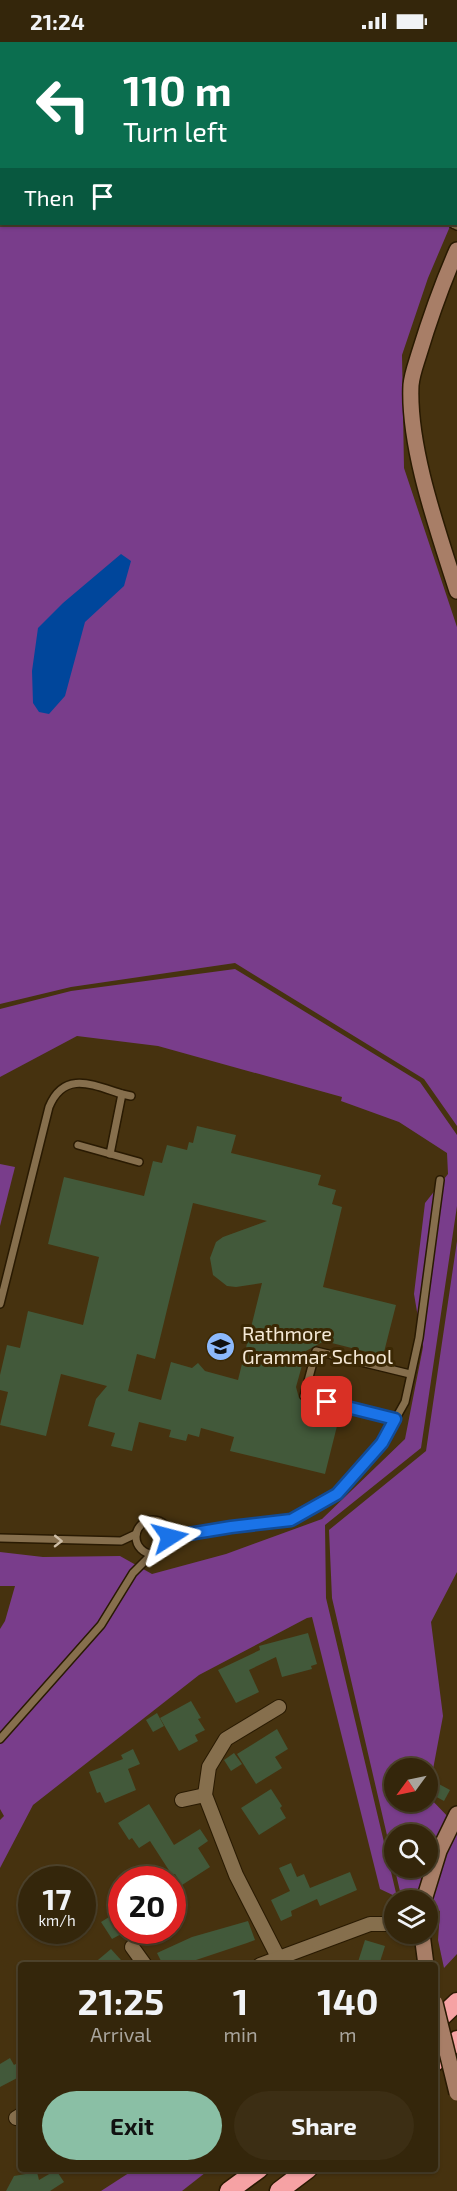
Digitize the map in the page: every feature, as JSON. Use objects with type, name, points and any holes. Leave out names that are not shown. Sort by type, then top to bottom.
[{"type":"highway","points":[[438,2020],[457,2002]]},
{"type":"highway","points":[[438,2059],[457,2040]]},
{"type":"highway","points":[[229,2191],[255,2172]]},
{"type":"highway","points":[[279,2191],[304,2172]]},
{"type":"street","points":[[457,250],[424,334],[411,384],[417,445],[433,512],[457,591]]},
{"type":"street","points":[[279,1707],[226,1739],[209,1767],[205,1796],[236,1875],[279,1959]]},
{"type":"street","points":[[182,1800],[205,1796]]},
{"type":"street","points":[[427,1890],[439,1851],[457,1814]]},
{"type":"street","points":[[270,1962],[370,1924],[384,1924]]},
{"type":"street","points":[[423,1944],[426,1962]]},
{"type":"street","points":[[132,1947],[143,1962]]},
{"type":"street","points":[[438,2015],[457,2093]]},
{"type":"lane","points":[[0,1304],[54,1094],[69,1083],[85,1083],[131,1096]]},
{"type":"lane","points":[[110,1154],[122,1094]]},
{"type":"lane","points":[[78,1145],[140,1162]]},
{"type":"lane","points":[[170,1537],[291,1520],[337,1494],[382,1443],[405,1402],[418,1338],[440,1180]]},
{"type":"lane","points":[[395,1419],[304,1396],[316,1351],[410,1374]]},
{"type":"lane","points":[[0,1739],[101,1624],[134,1573],[152,1555],[166,1548],[170,1537],[166,1526],[157,1520],[141,1524],[136,1534],[137,1546],[152,1555]]},
{"type":"lane","points":[[0,1538],[122,1541],[136,1534]]},
{"type":"shaded area","points":[[0,225],[451,225],[428,278],[402,355],[404,468],[457,627],[457,1126],[424,1079],[235,963],[71,987],[0,1004]]},
{"type":"shaded area","points":[[235,969],[420,1082],[457,1135],[457,1206],[421,1448],[325,1525],[326,1598],[384,1842],[384,1878],[392,1878],[395,1890],[380,1889],[312,1617],[199,1675],[33,1805],[0,1868],[0,1820],[4,1816],[0,1809],[0,1629],[5,1621],[15,1586],[0,1586],[0,1552],[43,1557],[120,1556],[152,1574],[226,1554],[322,1519],[405,1439],[423,1347],[414,1294],[425,1203],[448,1174],[447,1153],[399,1122],[341,1101],[342,1097],[158,1046],[77,1036],[0,1077],[0,1009],[71,991]]},
{"type":"shaded area","points":[[0,1164],[15,1167],[0,1226]]},
{"type":"shaded area","points":[[457,1241],[457,1572],[431,1622],[443,1716],[435,1758],[384,1758],[384,1812],[438,1812],[438,1806],[452,1821],[457,1814],[457,1954],[444,1968],[438,1940],[440,1911],[438,1910],[438,1890],[400,1890],[397,1878],[438,1878],[438,1824],[384,1824],[332,1598],[329,1530],[426,1451]]},
{"type":"shaded area","points":[[130,2172],[206,2172],[182,2191],[101,2191]]},
{"type":"water","points":[[121,554],[131,561],[124,586],[85,622],[65,696],[49,714],[39,712],[33,703],[32,671],[38,628],[63,603]]},
{"type":"building","points":[[197,1126],[236,1135],[231,1153],[321,1175],[318,1185],[336,1190],[332,1204],[342,1207],[323,1287],[396,1305],[383,1356],[324,1341],[306,1351],[296,1387],[299,1398],[308,1410],[339,1418],[325,1474],[230,1451],[234,1437],[201,1428],[199,1437],[188,1434],[186,1441],[169,1437],[171,1430],[139,1422],[132,1451],[111,1446],[115,1433],[88,1426],[96,1399],[107,1386],[61,1374],[46,1436],[0,1425],[8,1392],[0,1390],[0,1375],[7,1345],[20,1348],[28,1311],[83,1325],[99,1257],[48,1244],[64,1177],[144,1196],[153,1161],[162,1163],[167,1145],[187,1150],[189,1142],[193,1143]],"holes":[[[193,1203],[267,1221],[223,1237],[216,1242],[210,1258],[213,1275],[227,1286],[262,1283],[238,1380],[205,1371],[198,1363],[192,1368],[171,1362],[161,1400],[128,1391],[137,1354],[155,1359]]]},
{"type":"building","points":[[308,1633],[317,1664],[311,1666],[312,1669],[282,1677],[276,1657],[249,1670],[259,1692],[236,1703],[218,1670],[260,1650],[259,1646]]},
{"type":"building","points":[[191,1701],[205,1730],[195,1735],[198,1741],[179,1751],[160,1718]]},
{"type":"building","points":[[157,1713],[164,1726],[153,1732],[146,1720]]},
{"type":"building","points":[[277,1729],[288,1749],[275,1757],[282,1768],[256,1784],[237,1754]]},
{"type":"building","points":[[133,1749],[140,1764],[128,1769],[136,1790],[105,1803],[100,1792],[97,1793],[89,1772],[123,1759],[121,1755]]},
{"type":"building","points":[[234,1753],[242,1764],[231,1771],[224,1760]]},
{"type":"building","points":[[438,1784],[450,1790],[444,1801],[438,1798]]},
{"type":"building","points":[[271,1789],[282,1806],[280,1808],[286,1818],[259,1835],[241,1808]]},
{"type":"building","points":[[149,1804],[174,1845],[200,1829],[208,1841],[198,1848],[210,1867],[186,1882],[186,1866],[166,1866],[150,1841],[139,1848],[132,1838],[129,1840],[118,1823]]},
{"type":"building","points":[[291,1863],[297,1877],[304,1874],[310,1888],[350,1872],[357,1890],[320,1906],[317,1899],[291,1911],[292,1916],[281,1921],[271,1900],[290,1891],[279,1868]]},
{"type":"building","points":[[108,1918],[108,1933],[101,1922]]},
{"type":"building","points":[[248,1921],[255,1940],[190,1962],[162,1962],[157,1953],[177,1944],[186,1944],[186,1940]]},
{"type":"building","points":[[365,1940],[385,1946],[380,1962],[358,1962]]},
{"type":"building","points":[[111,1949],[121,1960],[118,1962],[96,1962]]},
{"type":"building","points":[[10,2058],[14,2065],[18,2063],[18,2078],[0,2087],[0,2064]]},
{"type":"building","points":[[37,2172],[39,2180],[53,2172],[57,2172],[64,2182],[50,2191],[6,2191],[14,2176]]},
{"type":"place","name":"Rathmore Grammar School","points":[[221,1346]]},
{"type":"route","points":[[170,1537],[291,1520],[337,1494],[382,1443],[395,1419],[327,1402]]}]
